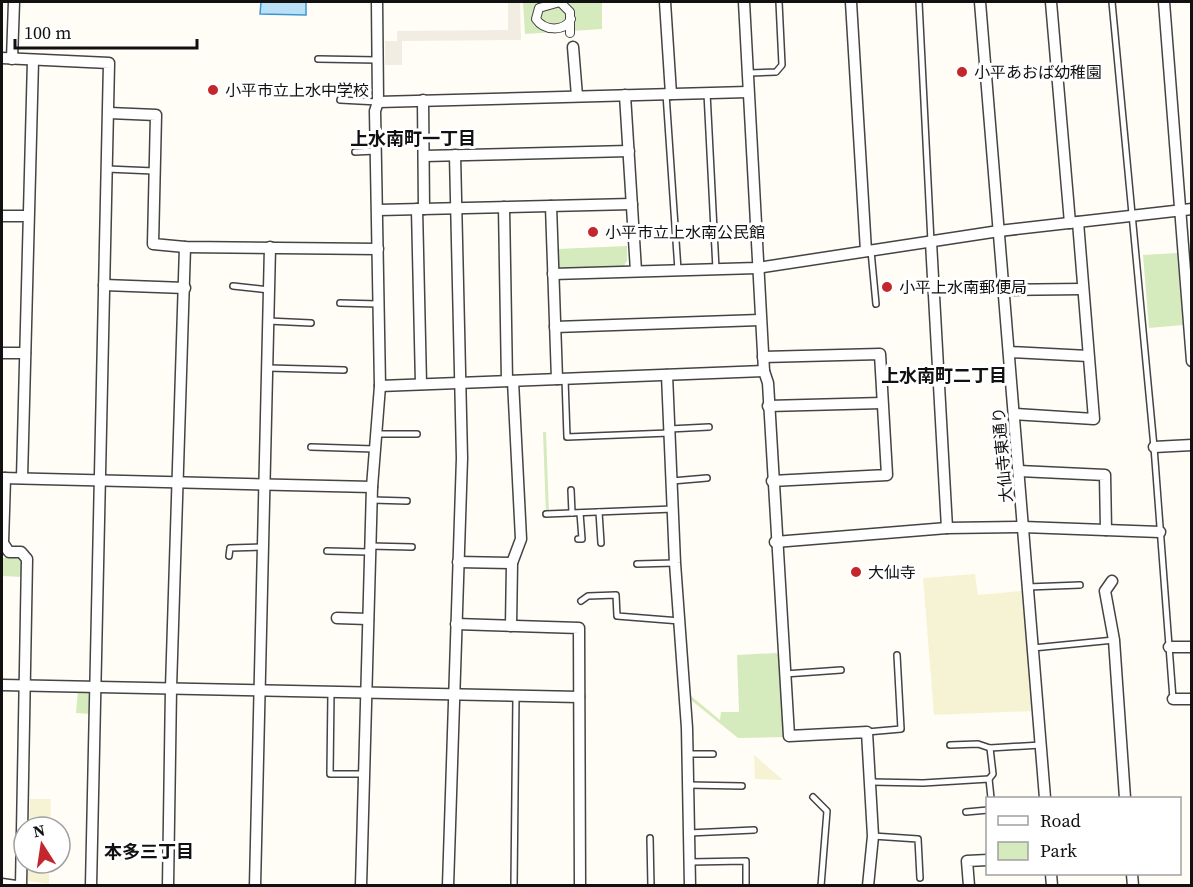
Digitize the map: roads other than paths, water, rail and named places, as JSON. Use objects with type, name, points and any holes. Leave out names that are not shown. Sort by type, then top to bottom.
[{"type":"street","points":[[14,2],[7,59],[109,63],[91,885]]},
{"type":"street","points":[[361,885],[374,434],[380,386],[375,111],[378,102],[377,2]]},
{"type":"street","points":[[570,33],[571,19],[570,12],[560,2],[538,8],[536,19],[544,26],[556,28],[568,24],[571,19]]},
{"type":"street","points":[[665,2],[669,94]]},
{"type":"street","points":[[744,2],[760,320],[764,372],[768,383],[772,481],[789,736],[867,732],[873,836],[868,885]]},
{"type":"street","points":[[851,2],[869,251]]},
{"type":"street","name":"大仙寺東通り","points":[[980,2],[1045,797]]},
{"type":"street","points":[[1014,414],[1094,419],[1083,290],[1051,2]]},
{"type":"street","points":[[1164,2],[1191,362]]},
{"type":"street","points":[[573,47],[578,96]]},
{"type":"street","points":[[22,478],[33,60]]},
{"type":"street","points":[[378,102],[748,92]]},
{"type":"street","points":[[625,95],[636,271]]},
{"type":"street","points":[[421,384],[423,100]]},
{"type":"street","points":[[109,113],[156,115],[153,244],[185,247],[378,249]]},
{"type":"street","points":[[424,156],[629,151]]},
{"type":"street","points":[[448,885],[459,562],[461,383],[455,155]]},
{"type":"street","points":[[378,210],[632,204]]},
{"type":"street","points":[[551,206],[555,327],[561,379]]},
{"type":"street","points":[[504,207],[510,381],[521,539],[512,563],[511,626]]},
{"type":"street","points":[[553,274],[757,268],[999,231],[1191,209]]},
{"type":"street","points":[[2,216],[28,216]]},
{"type":"street","points":[[931,242],[947,528]]},
{"type":"street","points":[[168,885],[171,688],[185,247]]},
{"type":"street","points":[[255,885],[270,247]]},
{"type":"street","points":[[104,285],[185,288]]},
{"type":"street","points":[[1004,290],[1083,290]]},
{"type":"street","points":[[555,327],[760,320]]},
{"type":"street","points":[[1009,352],[1088,356]]},
{"type":"street","points":[[2,353],[25,353]]},
{"type":"street","points":[[763,357],[880,354],[887,475],[772,481]]},
{"type":"street","points":[[380,386],[764,372]]},
{"type":"street","points":[[667,375],[675,563],[688,754],[690,885]]},
{"type":"street","points":[[768,406],[882,403]]},
{"type":"street","points":[[1154,447],[1191,445]]},
{"type":"street","points":[[1018,471],[1105,475],[1106,530]]},
{"type":"street","points":[[21,885],[27,559],[21,552],[9,552],[3,543],[3,478],[372,487]]},
{"type":"street","points":[[776,542],[947,528],[1023,527],[1160,532]]},
{"type":"street","points":[[459,562],[512,563]]},
{"type":"street","points":[[1112,581],[1105,591],[1114,640],[1125,797]]},
{"type":"street","points":[[337,618],[368,619]]},
{"type":"street","points":[[456,624],[579,628],[580,885]]},
{"type":"street","points":[[1169,647],[1191,647]]},
{"type":"street","points":[[2,685],[579,697]]},
{"type":"street","points":[[1173,699],[1191,699]]},
{"type":"street","points":[[969,885],[967,861],[986,860]]},
{"type":"street","points":[[2,884],[16,885]]},
{"type":"lane","points":[[749,74],[776,72],[782,65],[779,2]]},
{"type":"lane","points":[[919,2],[931,242]]},
{"type":"lane","points":[[1112,2],[1154,447],[1173,699]]},
{"type":"lane","points":[[318,59],[377,60]]},
{"type":"lane","points":[[707,93],[716,269]]},
{"type":"lane","points":[[669,94],[678,270]]},
{"type":"lane","points":[[340,100],[378,102]]},
{"type":"lane","points":[[355,152],[376,151]]},
{"type":"lane","points":[[107,169],[154,171]]},
{"type":"lane","points":[[869,251],[876,304]]},
{"type":"lane","points":[[233,286],[269,290]]},
{"type":"lane","points":[[340,303],[379,304]]},
{"type":"lane","points":[[268,321],[311,323]]},
{"type":"lane","points":[[267,368],[344,370]]},
{"type":"lane","points":[[561,379],[567,437],[709,427]]},
{"type":"lane","points":[[374,434],[417,434]]},
{"type":"lane","points":[[311,447],[374,449]]},
{"type":"lane","points":[[672,481],[707,478]]},
{"type":"lane","points":[[571,490],[572,513]]},
{"type":"lane","points":[[372,500],[407,501]]},
{"type":"lane","points":[[546,514],[674,509]]},
{"type":"lane","points":[[599,512],[601,543]]},
{"type":"lane","points":[[578,539],[582,539],[580,513]]},
{"type":"lane","points":[[229,556],[230,548],[237,546],[263,547]]},
{"type":"lane","points":[[327,551],[412,547]]},
{"type":"lane","points":[[637,564],[675,563]]},
{"type":"lane","points":[[1028,587],[1080,585]]},
{"type":"lane","points":[[581,601],[588,596],[616,595],[617,616],[680,621]]},
{"type":"lane","points":[[1033,648],[1114,640]]},
{"type":"lane","points":[[867,732],[901,729],[897,655]]},
{"type":"lane","points":[[785,674],[841,670]]},
{"type":"lane","points":[[331,692],[330,774],[363,774]]},
{"type":"lane","points":[[514,885],[516,696]]},
{"type":"lane","points":[[950,745],[978,744],[990,748],[1041,745]]},
{"type":"lane","points":[[990,748],[993,774],[989,779],[991,797]]},
{"type":"lane","points":[[688,754],[713,754]]},
{"type":"lane","points":[[871,782],[923,783],[989,779]]},
{"type":"lane","points":[[688,786],[742,786]]},
{"type":"lane","points":[[813,797],[827,811],[821,885]]},
{"type":"lane","points":[[966,812],[986,810]]},
{"type":"lane","points":[[689,833],[754,830]]},
{"type":"lane","points":[[873,836],[918,839],[920,878]]},
{"type":"lane","points":[[650,838],[651,885]]},
{"type":"lane","points":[[690,862],[746,861],[746,884]]},
{"type":"water","points":[[261,2],[306,2],[306,15],[260,14]]},
{"type":"place","name":"小平あおば幼稚園","points":[[962,72]]},
{"type":"place","name":"小平市立上水中学校","points":[[213,90]]},
{"type":"place","name":"小平市立上水南公民館","points":[[593,232]]},
{"type":"place","name":"小平上水南郵便局","points":[[887,287]]},
{"type":"place","name":"大仙寺","points":[[856,572]]},
{"type":"district","name":"上水南町一丁目","points":[[413,138]]},
{"type":"district","name":"上水南町二丁目","points":[[944,375]]},
{"type":"district","name":"本多三丁目","points":[[149,851]]}]
